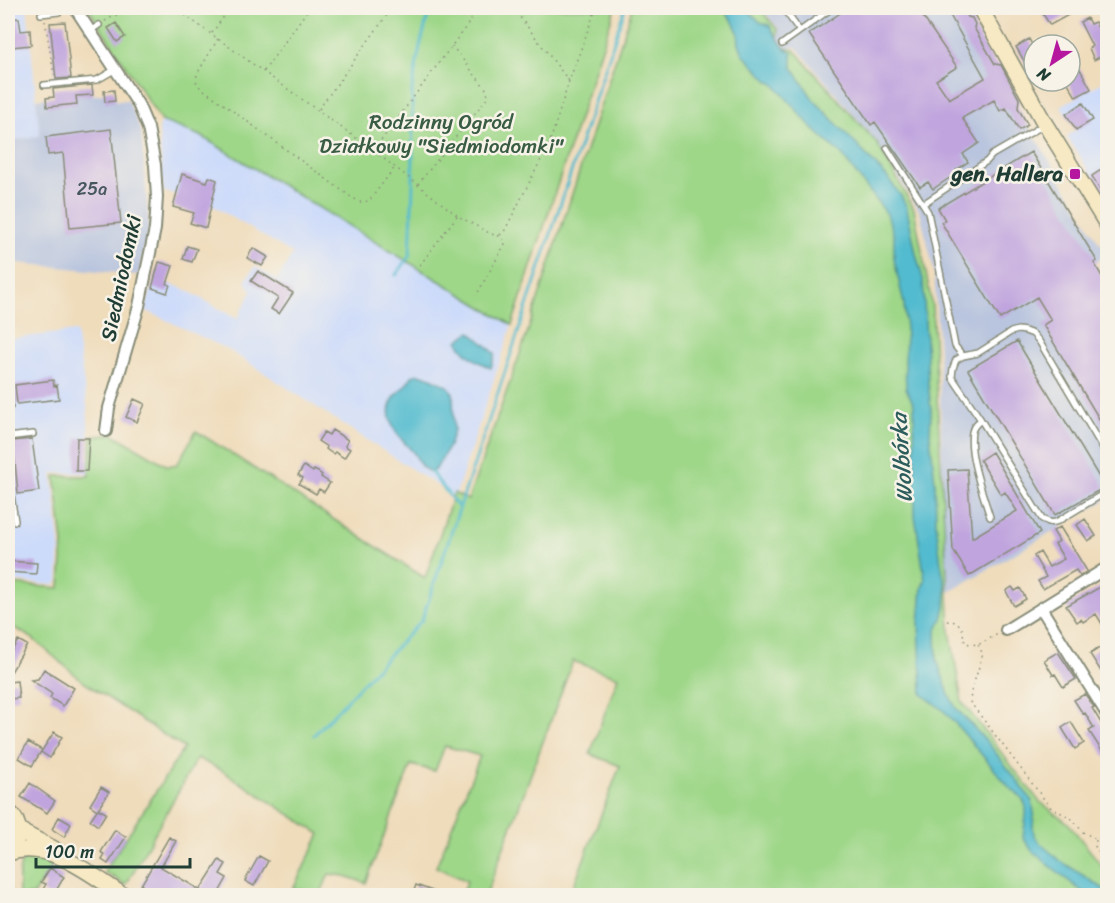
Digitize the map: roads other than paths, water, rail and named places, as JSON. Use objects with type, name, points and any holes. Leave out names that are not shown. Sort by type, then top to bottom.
[{"type":"street","name":"Siedmiodomki","points":[[75,8],[95,28],[116,69],[138,104],[148,128],[155,165],[156,229],[139,306],[109,408],[106,431]]},
{"type":"street","points":[[980,8],[1045,124],[1107,226]]},
{"type":"street","points":[[1006,630],[1107,567]]},
{"type":"street","points":[[1041,608],[1104,701],[1107,716]]},
{"type":"street","points":[[8,810],[14,817],[18,828],[16,842],[8,853]]},
{"type":"street","points":[[18,828],[25,834],[47,844],[123,896]]},
{"type":"street","points":[[8,853],[20,849],[41,851],[68,860]]},
{"type":"lane","points":[[41,14],[59,12],[63,8]]},
{"type":"lane","points":[[783,8],[799,30]]},
{"type":"lane","points":[[782,44],[832,8]]},
{"type":"lane","points":[[44,85],[97,80],[116,69]]},
{"type":"lane","points":[[923,204],[987,161],[992,155],[1045,124]]},
{"type":"lane","points":[[887,148],[928,212],[955,346],[963,356]]},
{"type":"lane","points":[[1107,457],[1039,341],[1032,334],[1018,330],[1011,332],[978,353],[956,360],[952,377],[1042,519],[1054,523],[1107,491]]},
{"type":"lane","points":[[8,408],[10,407],[9,394]]},
{"type":"lane","points":[[981,420],[976,423],[972,431],[973,458],[990,517]]},
{"type":"lane","points":[[8,437],[33,434]]},
{"type":"lane","points":[[8,474],[15,521]]},
{"type":"water","points":[[721,8],[746,8],[760,22],[769,25],[784,48],[792,53],[792,67],[813,99],[888,178],[907,208],[923,279],[936,522],[946,589],[945,607],[936,632],[937,660],[956,708],[988,743],[1032,801],[1034,835],[1059,860],[1107,891],[1107,895],[1084,893],[1033,852],[1023,838],[1026,810],[1022,799],[943,710],[922,694],[919,624],[922,588],[925,580],[915,516],[914,405],[906,388],[904,304],[894,259],[894,236],[887,214],[842,155],[813,129],[774,84],[768,81],[743,54],[738,32],[732,20]]},
{"type":"water","points":[[470,332],[495,354],[491,368],[472,357],[460,346],[458,341]]},
{"type":"water","points":[[419,374],[448,386],[453,393],[454,430],[449,446],[436,469],[431,472],[421,466],[413,452],[396,432],[389,414],[394,399],[412,376]]},
{"type":"waterway","points":[[396,275],[410,255],[413,184],[412,89],[430,8]]},
{"type":"waterway","points":[[314,735],[422,620],[625,8]]},
{"type":"waterway","points":[[431,472],[459,508]]},
{"type":"place","name":"gen. Hallera","points":[[1075,174]]},
{"type":"park label","name":"Rodzinny Ogród Działkowy \"Siedmiodomki\"","points":[[441,134]]},
{"type":"water label","name":"Wolbórka","points":[[901,458]]}]
